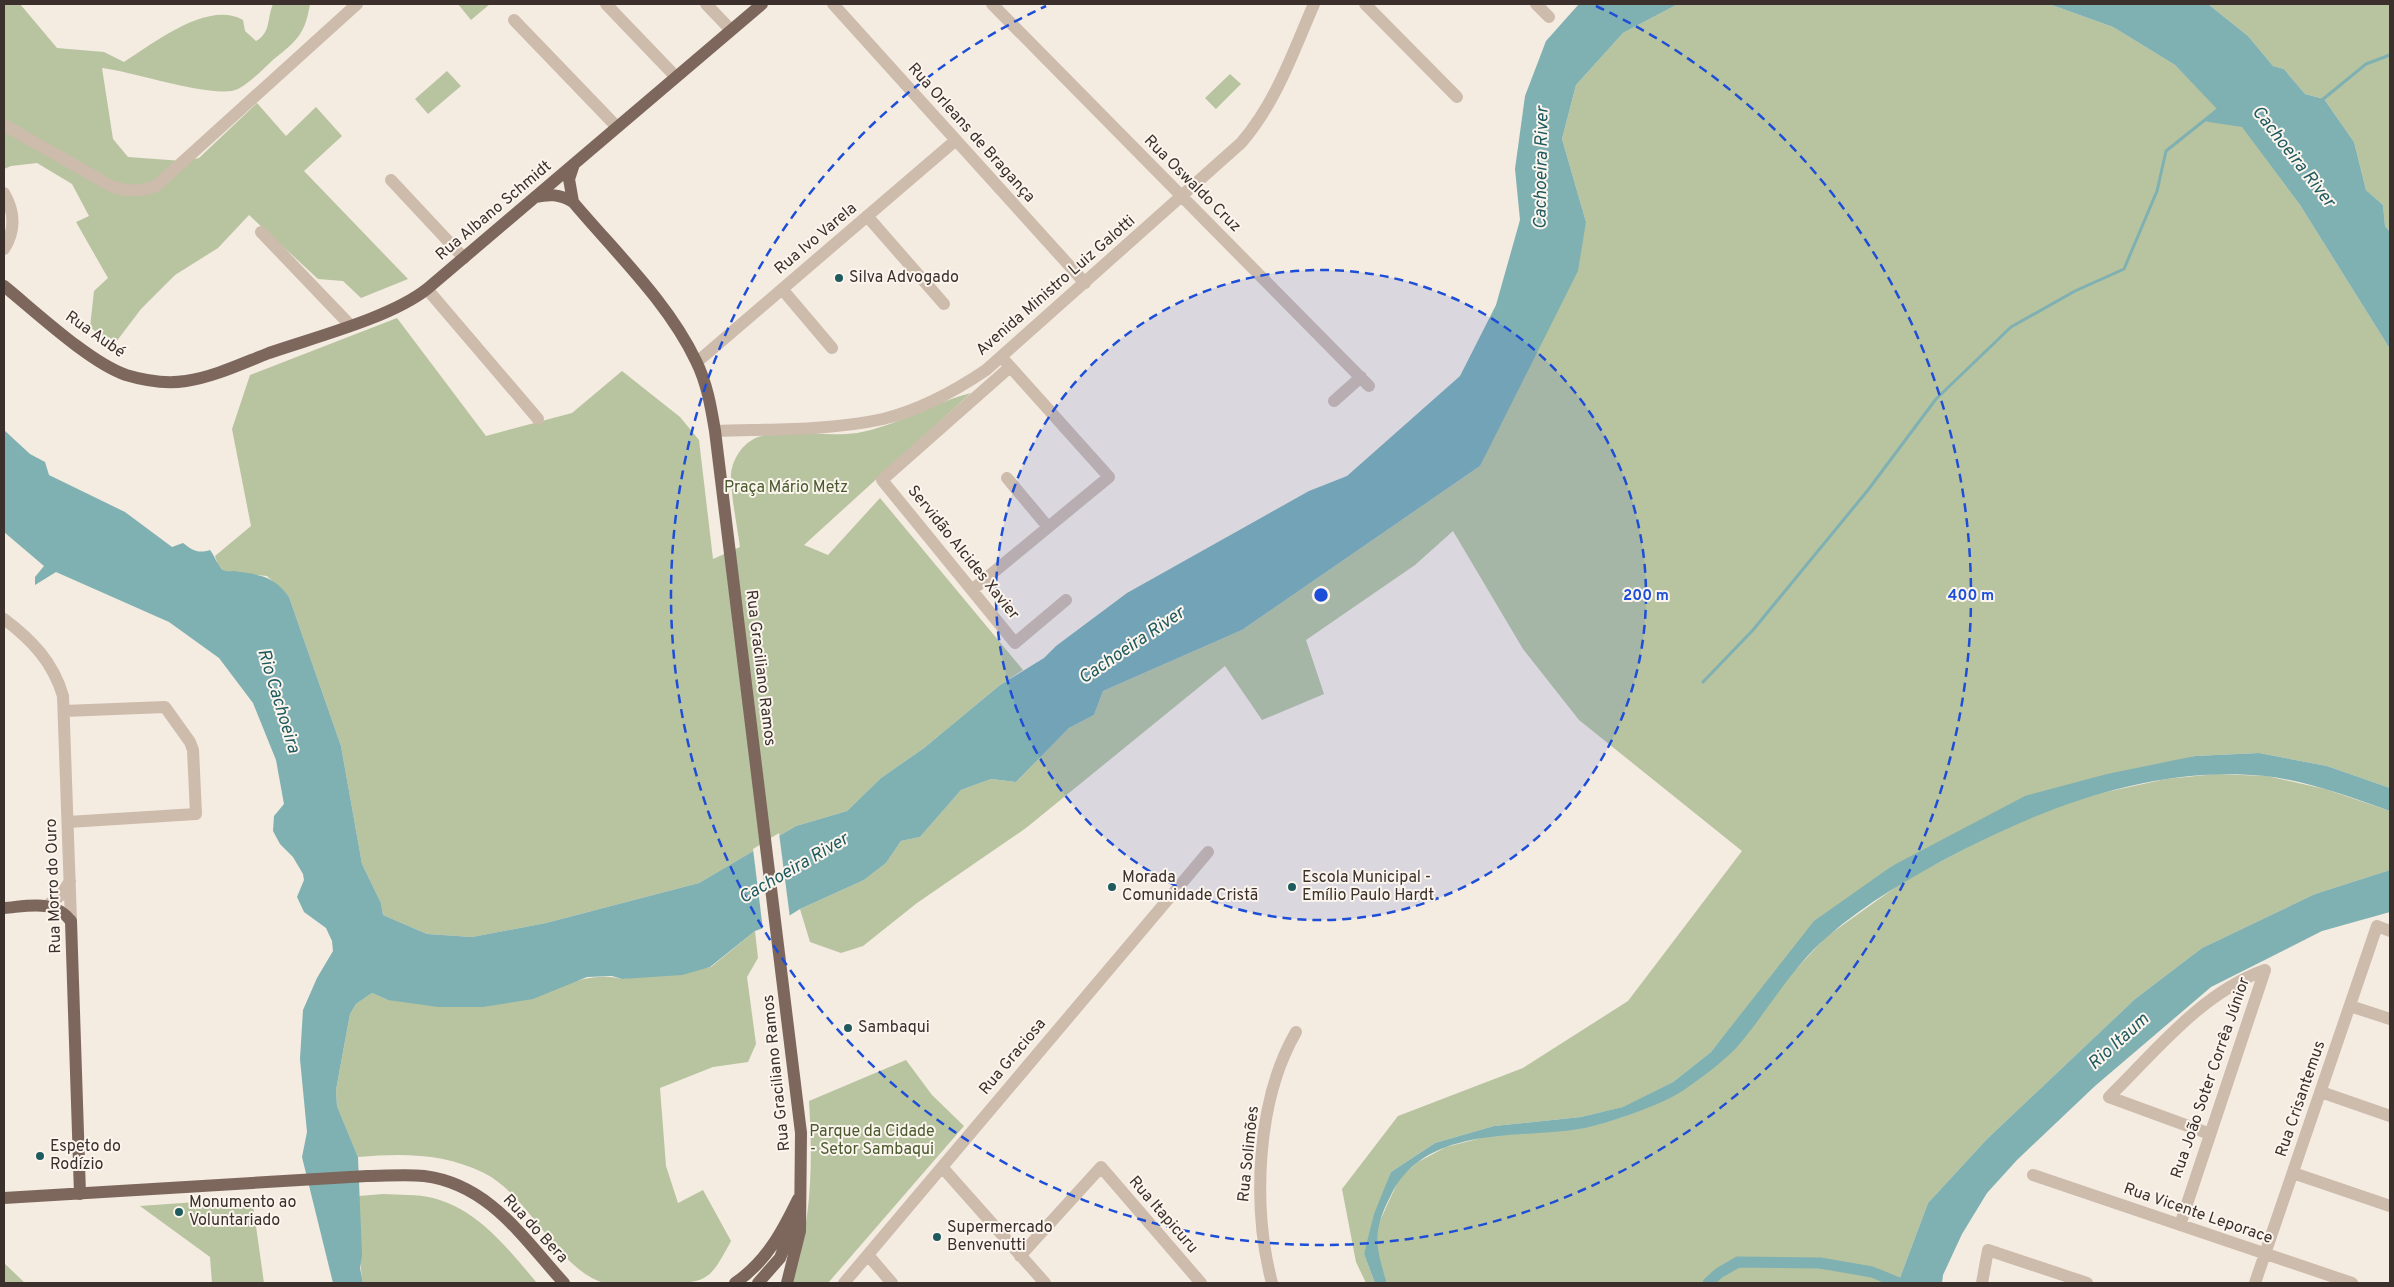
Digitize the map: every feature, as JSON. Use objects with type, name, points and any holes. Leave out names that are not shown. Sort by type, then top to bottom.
[{"type":"main road","name":"Rua Albano Schmidt","points":[[208,375],[398,307],[427,289],[762,4]]},
{"type":"main road","points":[[573,202],[569,179],[574,164]]},
{"type":"main road","points":[[535,197],[549,194],[562,196],[573,202]]},
{"type":"main road","name":"Rua Graciliano Ramos","points":[[573,202],[651,293],[683,338],[696,362],[708,395],[715,431],[801,1133],[800,1231],[787,1283]]},
{"type":"main road","name":"Rua Aubé","points":[[4,286],[76,344],[113,370],[142,379],[172,382],[208,375]]},
{"type":"main road","points":[[4,908],[48,905],[64,912],[71,921]]},
{"type":"main road","name":"Rua Morro do Ouro","points":[[71,921],[80,1194]]},
{"type":"main road","points":[[63,1195],[74,1185],[79,1175],[106,1192]]},
{"type":"main road","name":"Rua do Bera","points":[[4,1198],[367,1176],[423,1176],[460,1184],[479,1194],[500,1211],[564,1283]]},
{"type":"main road","name":"Rua Graciliano Ramos","points":[[758,1283],[780,1258],[788,1241],[802,1181]]},
{"type":"main road","points":[[735,1283],[759,1263],[774,1246],[798,1199]]},
{"type":"street","points":[[4,125],[111,186],[128,192],[142,191],[156,186],[357,4]]},
{"type":"street","points":[[606,4],[676,77]]},
{"type":"street","points":[[706,4],[731,30]]},
{"type":"street","name":"Rua Orleans de Bragança","points":[[833,4],[1086,284]]},
{"type":"street","name":"Rua Oswaldo Cruz","points":[[992,4],[1365,382],[1334,401]]},
{"type":"street","name":"Avenida Ministro Luiz Galotti","points":[[715,431],[825,427],[884,418],[923,405],[1006,362],[1086,284],[1241,143],[1258,123],[1281,81],[1314,4]]},
{"type":"street","points":[[1365,4],[1456,97]]},
{"type":"street","points":[[1536,4],[1549,17]]},
{"type":"street","points":[[514,20],[618,127]]},
{"type":"street","name":"Rua Ivo Varela","points":[[696,362],[956,140]]},
{"type":"street","points":[[391,180],[464,258]]},
{"type":"street","points":[[4,193],[13,221],[12,232],[4,249]]},
{"type":"street","points":[[867,216],[944,304]]},
{"type":"street","points":[[261,232],[350,325]]},
{"type":"street","points":[[427,289],[538,418]]},
{"type":"street","points":[[782,289],[832,348]]},
{"type":"street","points":[[972,590],[1109,477],[1006,362]]},
{"type":"street","name":"Servidão Alcides Xavier","points":[[1006,362],[882,480],[1015,643],[1066,600]]},
{"type":"street","points":[[1007,478],[1048,527]]},
{"type":"street","name":"Rua Morro do Ouro","points":[[4,619],[34,644],[53,668],[63,696],[71,921]]},
{"type":"street","points":[[64,710],[165,707],[190,742],[196,814],[68,822]]},
{"type":"street","name":"Rua Graciosa","points":[[844,1283],[1208,852]]},
{"type":"street","points":[[48,905],[61,895],[70,881]]},
{"type":"street","name":"Rua Crisantemus","points":[[2255,1283],[2377,926],[2390,930]]},
{"type":"street","name":"Rua João Soter Corrêa Júnior","points":[[2180,1224],[2265,970],[2229,986],[2199,1009],[2109,1098],[2210,1134]]},
{"type":"street","points":[[2350,1006],[2390,1019]]},
{"type":"street","name":"Rua Solimões","points":[[1272,1283],[1260,1227],[1260,1174],[1272,1090],[1285,1051],[1296,1032]]},
{"type":"street","points":[[2321,1092],[2390,1116]]},
{"type":"street","points":[[942,1167],[1044,1283]]},
{"type":"street","name":"Rua Itapicuru","points":[[1020,1256],[1101,1167],[1201,1283]]},
{"type":"street","points":[[2293,1173],[2390,1206]]},
{"type":"street","name":"Rua Vicente Leporace","points":[[2033,1175],[2352,1283]]},
{"type":"street","points":[[1982,1283],[1988,1250],[2087,1283]]},
{"type":"street","points":[[868,1255],[892,1283]]},
{"type":"green space","points":[[4,4],[20,4],[57,48],[104,52],[124,62],[182,26],[214,15],[229,15],[243,20],[245,31],[256,41],[264,34],[273,4],[310,4],[306,23],[294,42],[238,89],[212,91],[102,68],[113,139],[128,157],[183,161],[199,158],[257,103],[286,136],[316,107],[342,136],[304,171],[408,279],[361,298],[343,281],[318,279],[249,215],[218,248],[175,275],[141,309],[113,346],[90,327],[94,291],[108,278],[76,222],[89,216],[72,184],[37,163],[11,166],[4,169]]},
{"type":"green space","points":[[458,4],[490,4],[471,20]]},
{"type":"green space","points":[[1678,4],[2049,4],[2113,27],[2175,65],[2218,109],[2203,121],[2242,126],[2300,205],[2390,349],[2390,788],[2327,766],[2259,753],[2194,756],[1892,866],[1755,998],[1711,1052],[1673,1082],[1624,1107],[1581,1117],[1494,1126],[1435,1143],[1391,1172],[1364,1254],[1375,1283],[1366,1283],[1356,1262],[1342,1189],[1398,1116],[1523,1068],[1628,1001],[1742,851],[1579,720],[1523,649],[1453,531],[1415,565],[1306,640],[1324,694],[1262,720],[1225,666],[1026,828],[917,903],[863,946],[841,953],[810,942],[800,909],[864,880],[886,863],[901,841],[920,837],[961,790],[991,779],[1016,782],[1069,728],[1094,715],[1103,691],[1242,630],[1480,466],[1586,222],[1562,139],[1576,85],[1623,33]]},
{"type":"green space","points":[[2208,4],[2390,4],[2390,232],[2385,226],[2383,205],[2366,190],[2354,142],[2324,99],[2305,94],[2284,69],[2273,66],[2248,36]]},
{"type":"green space","points":[[447,71],[461,86],[428,114],[415,99]]},
{"type":"green space","points":[[1230,74],[1241,84],[1216,109],[1205,98]]},
{"type":"green space","name":"Praça Mário Metz","points":[[397,318],[486,436],[572,413],[622,371],[680,417],[699,440],[713,559],[740,547],[732,496],[731,473],[738,454],[752,440],[768,435],[792,433],[845,434],[872,430],[942,402],[971,393],[804,545],[828,555],[880,498],[1023,670],[1000,685],[924,748],[881,778],[847,811],[796,826],[699,883],[546,923],[472,937],[427,934],[383,915],[381,903],[362,864],[341,746],[289,597],[267,576],[225,572],[218,565],[215,556],[251,526],[232,429],[250,375]]},
{"type":"green space","points":[[2216,774],[2267,776],[2325,789],[2390,811],[2390,870],[2315,894],[2202,948],[2135,999],[1987,1139],[1928,1203],[1898,1283],[1387,1283],[1376,1250],[1377,1227],[1400,1177],[1418,1162],[1446,1147],[1489,1136],[1580,1129],[1623,1117],[1682,1091],[1826,937],[1907,879],[2007,827],[2048,810],[2097,794],[2166,779]]},
{"type":"green space","points":[[755,931],[758,958],[747,977],[756,1044],[748,1062],[713,1067],[660,1088],[666,1166],[678,1203],[703,1190],[731,1241],[717,1265],[698,1281],[624,1285],[604,1283],[587,1275],[572,1263],[516,1198],[484,1173],[469,1166],[438,1158],[407,1155],[358,1157],[337,1106],[336,1090],[350,1014],[356,1004],[372,993],[388,1000],[566,984],[594,977],[622,979],[711,967]]},
{"type":"green space","name":"Parque da Cidade - Setor Sambaqui","points":[[906,1060],[932,1095],[964,1126],[828,1283],[791,1283],[798,1261],[807,1216],[811,1170],[809,1101]]},
{"type":"green space","points":[[383,1194],[433,1198],[465,1212],[491,1232],[537,1283],[363,1283],[361,1274],[359,1196]]},
{"type":"green space","points":[[252,1198],[264,1283],[212,1283],[210,1257],[140,1206]]},
{"type":"green space","points":[[4,1263],[25,1283],[4,1283]]},
{"type":"water","points":[[1579,4],[1678,4],[1623,33],[1576,85],[1562,139],[1586,222],[1578,271],[1480,466],[1242,630],[1103,691],[1094,715],[1069,728],[1016,782],[991,779],[961,790],[920,837],[901,841],[886,863],[864,880],[800,909],[779,922],[755,931],[710,967],[682,975],[622,979],[612,976],[587,977],[533,999],[483,1007],[438,1007],[388,1000],[372,993],[356,1004],[350,1014],[336,1090],[337,1106],[358,1157],[362,1255],[360,1268],[363,1283],[333,1283],[302,1157],[307,1132],[300,1059],[303,1010],[317,978],[333,951],[332,941],[326,928],[304,912],[297,897],[304,880],[303,874],[293,857],[280,844],[273,831],[274,816],[284,804],[276,760],[253,703],[219,658],[169,622],[56,572],[35,585],[35,577],[44,566],[4,532],[4,430],[30,454],[45,462],[49,475],[125,512],[172,547],[183,543],[195,551],[210,550],[223,570],[265,577],[277,584],[289,597],[341,746],[362,864],[381,903],[383,915],[427,934],[472,937],[546,923],[699,883],[796,826],[847,811],[881,778],[924,748],[1000,685],[1044,658],[1056,646],[1127,593],[1309,491],[1347,476],[1460,376],[1496,305],[1520,220],[1515,169],[1525,96],[1546,41]]},
{"type":"water","name":"Cachoeira River","points":[[2049,4],[2208,4],[2248,36],[2273,66],[2284,69],[2305,94],[2324,99],[2354,142],[2366,190],[2383,205],[2385,226],[2390,232],[2390,349],[2300,205],[2242,127],[2202,121],[2217,109],[2175,65],[2113,27]]},
{"type":"water","points":[[2259,753],[2327,766],[2390,788],[2390,811],[2329,790],[2281,778],[2225,774],[2185,776],[2106,792],[2067,804],[1993,835],[1906,881],[1857,913],[1827,937],[1802,962],[1737,1047],[1712,1070],[1674,1096],[1634,1113],[1591,1127],[1475,1140],[1449,1146],[1426,1157],[1407,1172],[1391,1195],[1385,1208],[1378,1229],[1377,1239],[1387,1283],[1375,1283],[1364,1254],[1374,1214],[1391,1172],[1435,1143],[1494,1126],[1581,1117],[1623,1107],[1673,1082],[1711,1052],[1814,921],[1892,866],[2025,796],[2107,774],[2195,756]]},
{"type":"water","name":"Rio Itaum","points":[[2390,870],[2390,912],[2322,931],[2211,987],[2095,1086],[2017,1160],[1987,1193],[1962,1234],[1943,1275],[1942,1283],[1898,1283],[1928,1203],[1987,1139],[2135,999],[2202,948],[2315,894]]},
{"type":"pier","points":[[779,833],[790,918],[763,930],[753,849]]},
{"type":"waterway","points":[[2322,100],[2366,64],[2390,55]]},
{"type":"waterway","points":[[1703,682],[1753,630],[1868,490],[1936,399],[2011,327],[2075,291],[2124,269],[2157,191],[2166,151],[2221,107]]},
{"type":"waterway","points":[[1708,1283],[1719,1273],[1738,1262],[1820,1263],[1872,1272],[1899,1283]]},
{"type":"place","name":"Silva Advogado","points":[[839,278]]},
{"type":"place","name":"Morada Comunidade Cristã","points":[[1112,887]]},
{"type":"place","name":"Escola Municipal - Emílio Paulo Hardt","points":[[1292,887]]},
{"type":"place","name":"Sambaqui","points":[[848,1028]]},
{"type":"place","name":"Espeto do Rodízio","points":[[40,1156]]},
{"type":"place","name":"Monumento ao Voluntariado","points":[[179,1212]]},
{"type":"place","name":"Supermercado Benvenutti","points":[[937,1237]]},
{"type":"water label","name":"Rio Cachoeira","points":[[278,701]]}]
